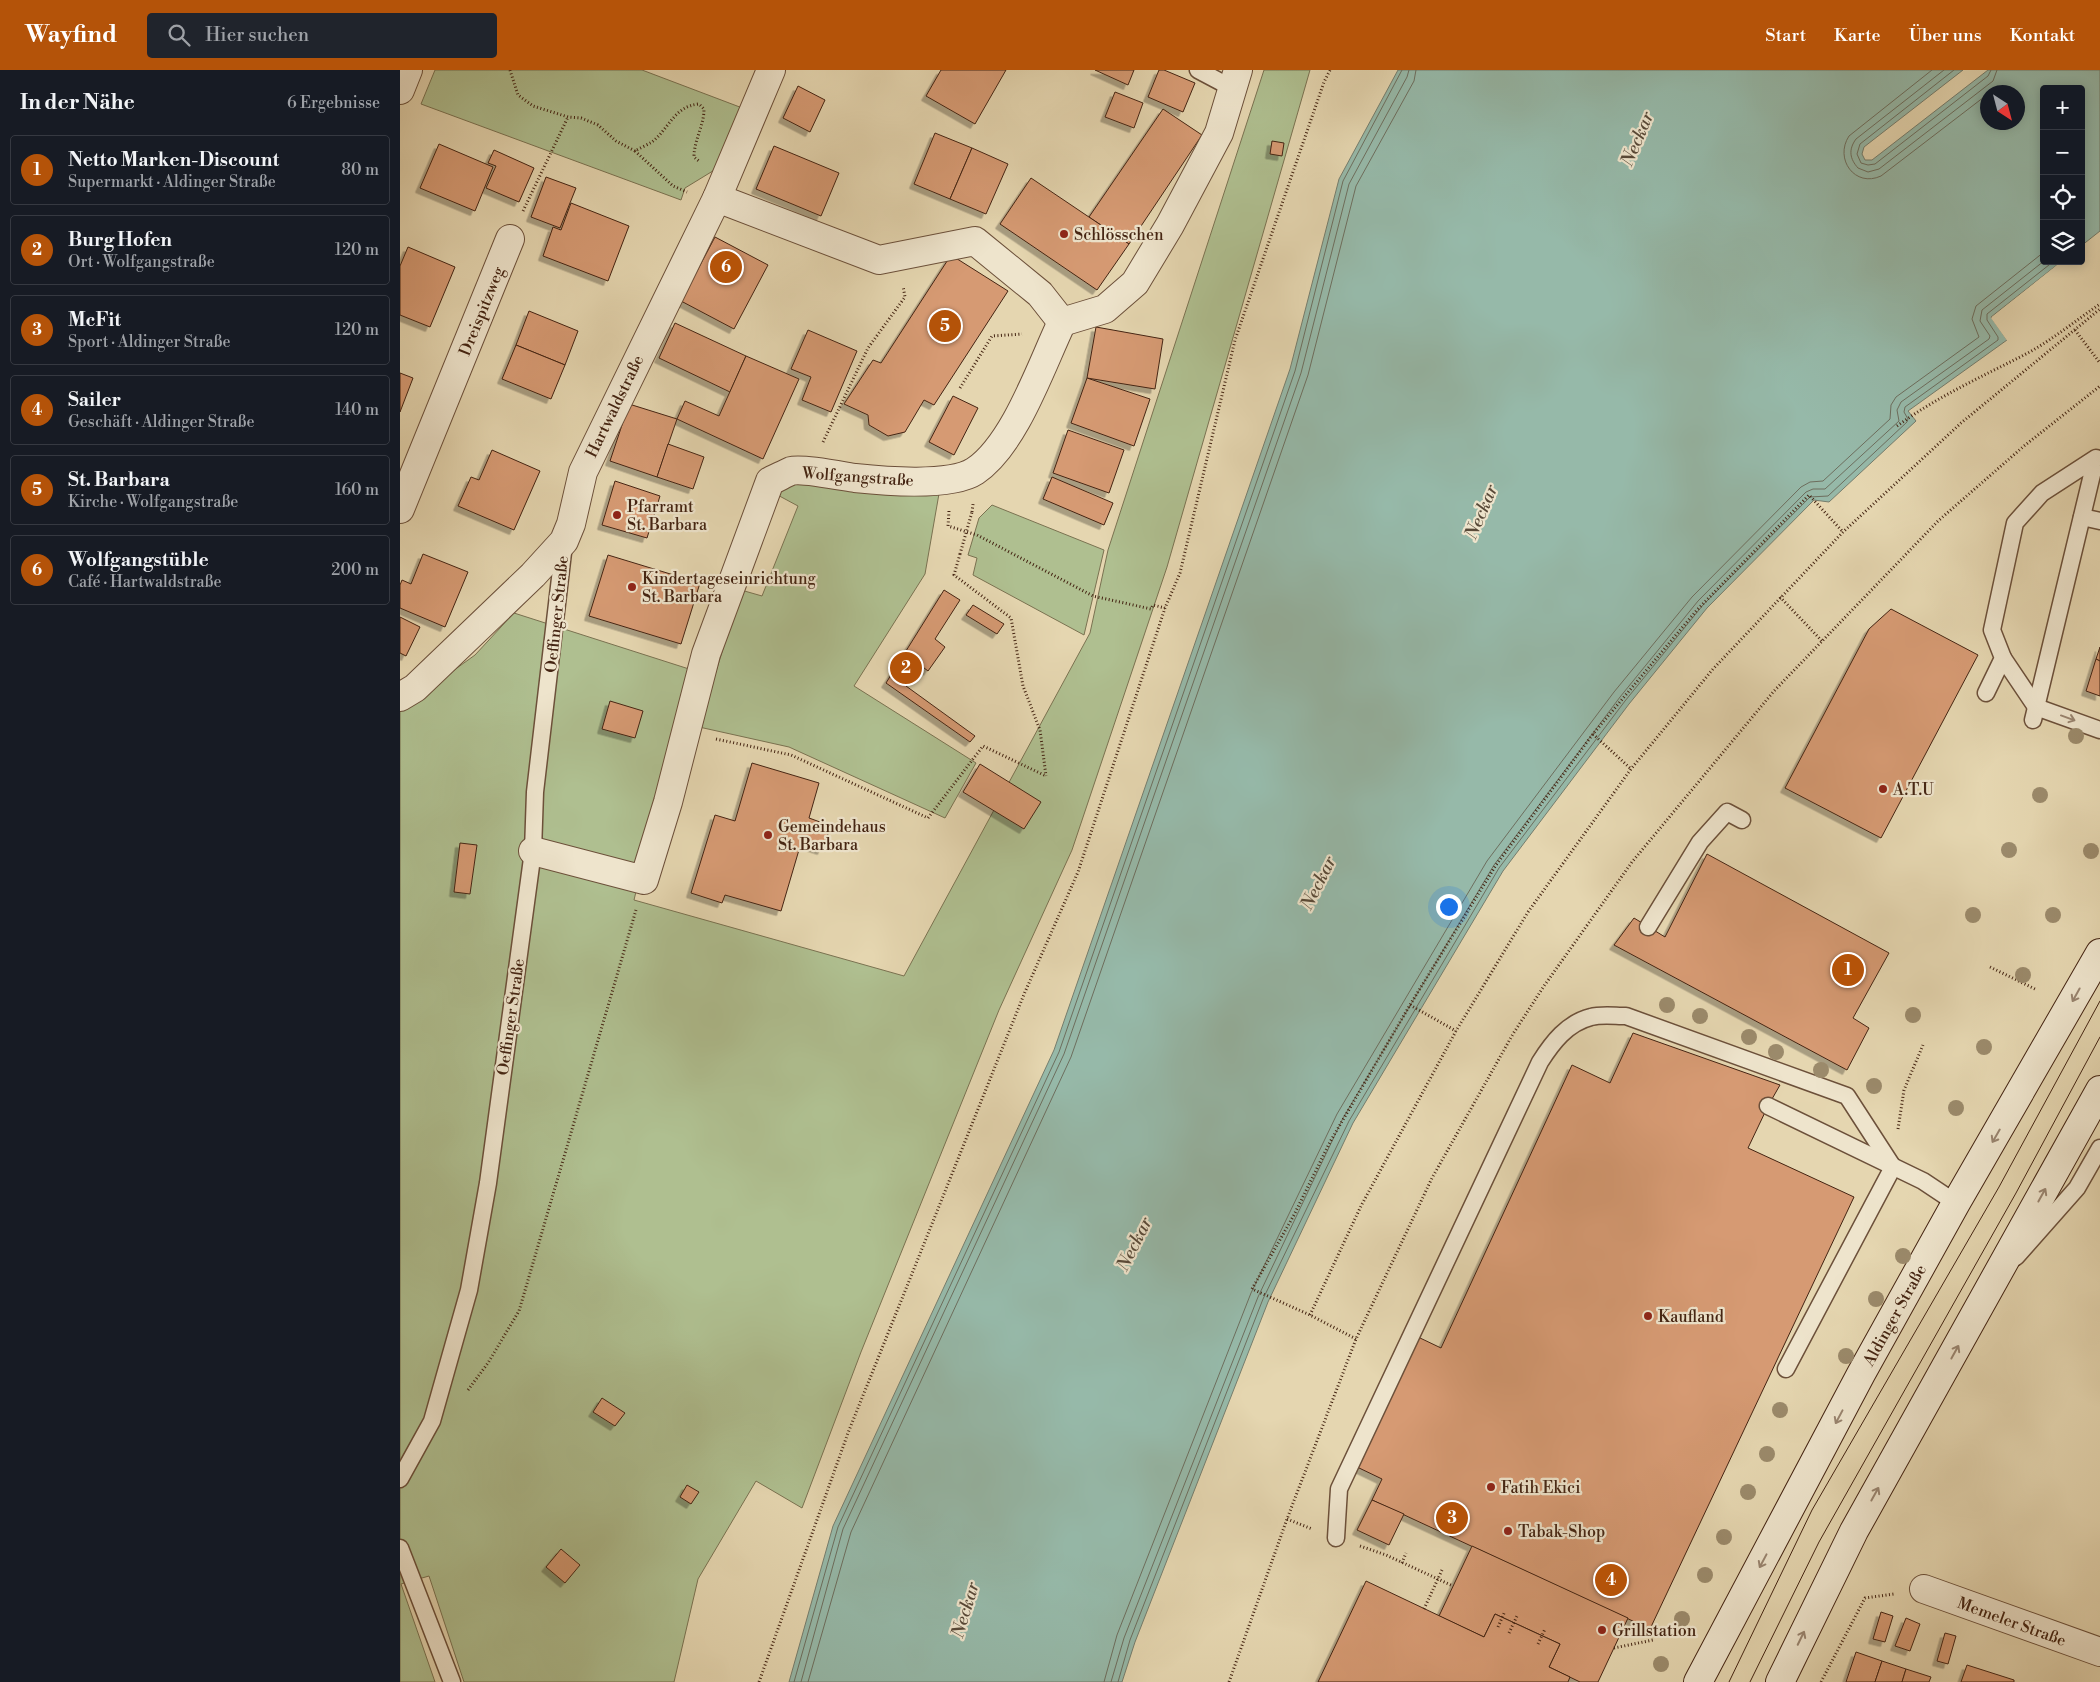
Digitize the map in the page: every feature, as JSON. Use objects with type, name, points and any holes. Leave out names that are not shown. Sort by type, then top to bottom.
[{"type":"street","points":[[400,90],[408,70]]},
{"type":"street","name":"Hartwaldstraße","points":[[400,696],[415,688],[533,575],[564,541],[571,524],[582,472],[705,196],[771,70]]},
{"type":"street","points":[[705,196],[879,260],[975,241],[1040,294],[1058,329],[1105,309],[1135,283],[1170,225],[1219,133],[1235,79]]},
{"type":"street","name":"Dreispitzweg","points":[[400,509],[510,239]]},
{"type":"street","name":"Wolfgangstraße","points":[[644,880],[686,733],[706,654],[770,481],[793,470],[879,480],[951,480],[974,471],[1002,443],[1023,406],[1058,329]]},
{"type":"street","points":[[533,851],[644,880]]},
{"type":"street","name":"Aldinger Straße","points":[[1698,1682],[1861,1374],[1956,1203],[2100,953]]},
{"type":"street","points":[[1780,1682],[1854,1531],[2100,1090]]},
{"type":"street","name":"Memeler Straße","points":[[1924,1589],[2100,1652]]},
{"type":"lane","points":[[1198,70],[1235,79]]},
{"type":"lane","points":[[2035,713],[2098,457]]},
{"type":"lane","points":[[2098,457],[2042,494],[2015,523],[1992,630],[2003,658],[2035,713],[2100,730]]},
{"type":"lane","points":[[2082,517],[2100,521]]},
{"type":"lane","name":"Oeffinger Straße","points":[[400,1479],[432,1421],[470,1290],[488,1184],[533,851],[535,792],[564,541]]},
{"type":"lane","points":[[1986,693],[2003,658]]},
{"type":"lane","points":[[1648,927],[1700,842],[1727,812],[1742,820]]},
{"type":"lane","points":[[1336,1538],[1339,1489],[1540,1062],[1552,1042],[1571,1026],[1591,1016],[1626,1016],[1846,1096],[1893,1167]]},
{"type":"lane","points":[[1768,1106],[1922,1181],[1956,1203]]},
{"type":"lane","points":[[1996,1278],[2077,1188],[2100,1148]]},
{"type":"lane","points":[[1786,1369],[1893,1167]]},
{"type":"lane","points":[[400,1548],[452,1682]]},
{"type":"path","points":[[510,70],[518,95],[533,106],[598,124],[616,141],[635,152],[673,186],[705,196]]},
{"type":"path","points":[[759,1682],[848,1432],[1021,1001],[1078,872],[1165,608],[1180,573],[1235,340],[1320,91],[1330,70]]},
{"type":"path","points":[[635,152],[652,141],[679,110],[691,104],[699,104],[704,109],[704,118],[694,146],[694,157],[698,162],[707,161]]},
{"type":"path","points":[[510,239],[568,117]]},
{"type":"path","points":[[828,430],[868,348],[905,297],[898,256]]},
{"type":"path","points":[[1897,426],[1960,388],[2025,354],[2100,304]]},
{"type":"path","points":[[1310,1315],[1361,1206],[1456,1031],[1528,912],[1631,769],[1713,669],[1843,532],[1961,423],[2100,309]]},
{"type":"path","points":[[960,388],[992,336],[1028,334],[1058,329]]},
{"type":"path","points":[[2074,330],[2100,363]]},
{"type":"path","points":[[951,480],[948,526],[977,535],[1093,596],[1151,610],[1153,605],[1165,608]]},
{"type":"path","points":[[1356,1339],[1310,1315],[1252,1289],[1294,1215],[1330,1142],[1410,1005],[1496,865],[1593,734],[1697,610],[1809,495],[1843,532]]},
{"type":"path","points":[[686,733],[791,755],[928,818],[983,746],[1046,776],[1040,730],[1023,686],[1011,618],[954,575],[972,512]]},
{"type":"path","points":[[1780,597],[1822,640]]},
{"type":"path","points":[[1593,734],[1631,769]]},
{"type":"path","points":[[432,1421],[468,1390],[488,1363],[519,1311],[644,880]]},
{"type":"path","points":[[1990,966],[2037,990]]},
{"type":"path","points":[[1410,1005],[1456,1031]]},
{"type":"path","points":[[1893,1167],[1904,1090],[1923,1045]]},
{"type":"path","points":[[1336,1538],[1402,1563],[1453,1586]]},
{"type":"path","points":[[1402,1563],[1406,1553]]},
{"type":"path","points":[[1424,1610],[1442,1570]]},
{"type":"path","points":[[1821,1682],[1865,1598],[1924,1589]]},
{"type":"path","points":[[1498,1627],[1505,1611]]},
{"type":"path","points":[[1509,1633],[1517,1616]]},
{"type":"path","points":[[1538,1644],[1545,1629]]},
{"type":"path","points":[[1614,1648],[1653,1640]]},
{"type":"shaded area","points":[[435,70],[642,70],[745,109],[721,166],[685,188],[681,200],[421,104]]},
{"type":"shaded area","points":[[1264,70],[1310,70],[1167,567],[1072,850],[999,1010],[861,1352],[802,1508],[756,1481],[698,1579],[674,1682],[464,1682],[429,1576],[401,1584],[435,1682],[400,1682],[400,709],[475,655],[514,613],[689,669],[634,900],[904,976],[1090,633],[1108,550]]},
{"type":"shaded area","points":[[794,479],[940,488],[925,574],[854,686],[976,763],[945,818],[789,747],[699,727],[741,590],[762,596],[798,506],[772,492]]},
{"type":"shaded area","points":[[992,505],[1104,550],[1084,635],[973,575],[977,558],[968,555],[979,518]]},
{"type":"water","name":"Neckar","points":[[1398,70],[1963,70],[1864,147],[1862,154],[1865,160],[1872,160],[1988,70],[2100,70],[2100,231],[2085,243],[2085,85],[2040,85],[2040,265],[2057,265],[1991,317],[2007,340],[1908,411],[1916,421],[1829,502],[1814,500],[1707,608],[1629,704],[1503,871],[1353,1123],[1268,1302],[1135,1642],[1122,1682],[789,1682],[833,1526],[1054,1050],[1290,369],[1339,179]]},
{"type":"pier","points":[[2057,265],[2061,265],[1994,318],[2009,339],[2008,342],[1991,318]]},
{"type":"building","points":[[941,70],[1006,70],[975,124],[926,96]]},
{"type":"building","points":[[1095,70],[1134,70],[1128,85]]},
{"type":"building","points":[[1159,70],[1164,70],[1195,83],[1183,112],[1148,97]]},
{"type":"building","points":[[798,86],[825,100],[810,132],[783,118]]},
{"type":"building","points":[[1115,92],[1143,103],[1134,128],[1105,117]]},
{"type":"building","points":[[1163,109],[1202,135],[1129,244],[1089,217]]},
{"type":"building","points":[[935,133],[972,148],[950,199],[914,184]]},
{"type":"building","points":[[1272,141],[1284,143],[1282,156],[1270,154]]},
{"type":"building","points":[[439,144],[493,167],[475,211],[420,188]]},
{"type":"building","points":[[774,146],[839,173],[821,216],[756,189]]},
{"type":"building","points":[[972,148],[1008,164],[986,214],[950,199]]},
{"type":"building","points":[[494,150],[534,168],[519,202],[486,188],[496,166],[488,163]]},
{"type":"building","points":[[546,177],[576,188],[560,228],[531,217]]},
{"type":"building","name":"Schlösschen","points":[[1031,178],[1129,244],[1097,290],[1000,224]]},
{"type":"building","points":[[571,203],[629,226],[608,281],[543,256],[553,227],[561,230]]},
{"type":"building","points":[[715,237],[768,265],[734,329],[681,301]]},
{"type":"building","points":[[408,247],[455,267],[430,327],[400,315],[400,266]]},
{"type":"building","points":[[951,255],[1008,291],[934,405],[924,400],[905,432],[888,436],[869,425],[868,415],[844,404],[873,360],[881,363]]},
{"type":"building","points":[[529,311],[578,331],[565,365],[516,345]]},
{"type":"building","points":[[675,323],[746,356],[730,392],[659,358]]},
{"type":"building","points":[[1096,327],[1163,339],[1155,389],[1087,378]]},
{"type":"building","points":[[808,330],[857,351],[831,412],[802,400],[811,377],[791,369]]},
{"type":"building","points":[[516,345],[565,365],[551,399],[502,379]]},
{"type":"building","points":[[746,356],[799,379],[763,459],[677,419],[685,401],[719,416]]},
{"type":"building","points":[[400,373],[413,378],[400,412]]},
{"type":"building","points":[[1087,378],[1150,399],[1134,446],[1071,423]]},
{"type":"building","points":[[953,396],[978,408],[954,455],[929,442]]},
{"type":"building","points":[[629,404],[677,419],[657,477],[610,461]]},
{"type":"building","points":[[1068,430],[1124,450],[1109,493],[1053,473]]},
{"type":"building","points":[[668,444],[704,457],[693,489],[657,477]]},
{"type":"building","points":[[492,450],[540,471],[514,530],[458,506],[471,477],[479,480]]},
{"type":"building","points":[[1052,477],[1113,503],[1104,525],[1043,499]]},
{"type":"building","points":[[615,481],[660,496],[647,538],[602,525]]},
{"type":"building","points":[[423,554],[468,572],[445,627],[400,608],[400,585],[402,580],[411,584]]},
{"type":"building","points":[[608,555],[700,583],[681,644],[589,616]]},
{"type":"building","points":[[944,590],[960,600],[935,639],[945,647],[928,671],[919,664],[906,686],[975,736],[970,742],[886,683]]},
{"type":"building","points":[[973,605],[1004,624],[997,634],[966,615]]},
{"type":"building","points":[[1891,609],[1978,655],[1881,838],[1785,788],[1869,629]]},
{"type":"building","points":[[400,617],[420,627],[406,656],[400,653]]},
{"type":"building","points":[[2100,647],[2100,661],[2096,659]]},
{"type":"building","points":[[2096,659],[2100,661],[2100,696],[2086,691]]},
{"type":"building","points":[[610,701],[643,711],[635,738],[602,729]]},
{"type":"building","name":"Gemeindehaus St. Barbara","points":[[752,763],[819,783],[809,818],[831,826],[822,850],[801,843],[781,911],[725,895],[722,903],[691,893],[715,815],[735,821]]},
{"type":"building","points":[[980,764],[1041,802],[1024,829],[963,792]]},
{"type":"building","points":[[460,843],[477,845],[470,894],[454,892]]},
{"type":"building","points":[[1707,854],[1889,953],[1853,1018],[1869,1028],[1847,1070],[1614,945],[1634,918],[1665,937]]},
{"type":"building","points":[[1633,1033],[1780,1085],[1748,1148],[1854,1197],[1650,1629],[1372,1500],[1382,1479],[1357,1467],[1418,1337],[1441,1348],[1572,1065],[1610,1083]]},
{"type":"building","points":[[602,1398],[625,1413],[615,1426],[593,1412]]},
{"type":"building","points":[[687,1485],[699,1492],[691,1504],[680,1497]]},
{"type":"building","points":[[1372,1500],[1404,1514],[1389,1545],[1357,1530]]},
{"type":"building","points":[[1472,1546],[1628,1618],[1598,1682],[1580,1682],[1549,1667],[1560,1644],[1495,1614],[1484,1637],[1439,1616]]},
{"type":"building","points":[[561,1549],[580,1565],[565,1583],[546,1567]]},
{"type":"building","points":[[1366,1581],[1484,1637],[1495,1614],[1560,1644],[1549,1667],[1570,1677],[1568,1682],[1318,1682]]},
{"type":"building","points":[[1881,1612],[1893,1616],[1885,1642],[1873,1639]]},
{"type":"building","points":[[1906,1618],[1920,1624],[1910,1651],[1895,1646]]},
{"type":"building","points":[[1945,1633],[1956,1636],[1948,1664],[1937,1661]]},
{"type":"building","points":[[1856,1652],[1882,1661],[1875,1682],[1846,1682]]},
{"type":"building","points":[[1882,1661],[1906,1669],[1902,1682],[1875,1682]]},
{"type":"building","points":[[1967,1665],[2014,1680],[2014,1682],[1961,1682]]},
{"type":"building","points":[[1906,1669],[1931,1677],[1929,1682],[1902,1682]]},
{"type":"tram line","points":[[1729,1682],[1812,1510],[1999,1187],[2100,1001]]},
{"type":"tram line","points":[[1750,1682],[1819,1542],[2016,1193],[2100,1037]]},
{"type":"place","name":"Schlösschen","points":[[1064,234]]},
{"type":"place","name":"Wolfgangstüble","points":[[726,267]]},
{"type":"place","name":"St. Barbara","points":[[945,326]]},
{"type":"place","name":"Pfarramt St. Barbara","points":[[617,515]]},
{"type":"place","name":"Kindertageseinrichtung St. Barbara","points":[[632,587]]},
{"type":"place","name":"Burg Hofen","points":[[906,668]]},
{"type":"place","name":"A.T.U","points":[[1883,789]]},
{"type":"place","name":"Gemeindehaus St. Barbara","points":[[768,835]]},
{"type":"place","name":"Netto Marken-Discount","points":[[1848,970]]},
{"type":"place","name":"Kaufland","points":[[1648,1316]]},
{"type":"place","name":"Fatih Ekici","points":[[1491,1487]]},
{"type":"place","name":"McFit","points":[[1452,1518]]},
{"type":"place","name":"Tabak-Shop","points":[[1508,1531]]},
{"type":"place","name":"Sailer","points":[[1611,1580]]},
{"type":"place","name":"Grillstation","points":[[1602,1630]]}]
